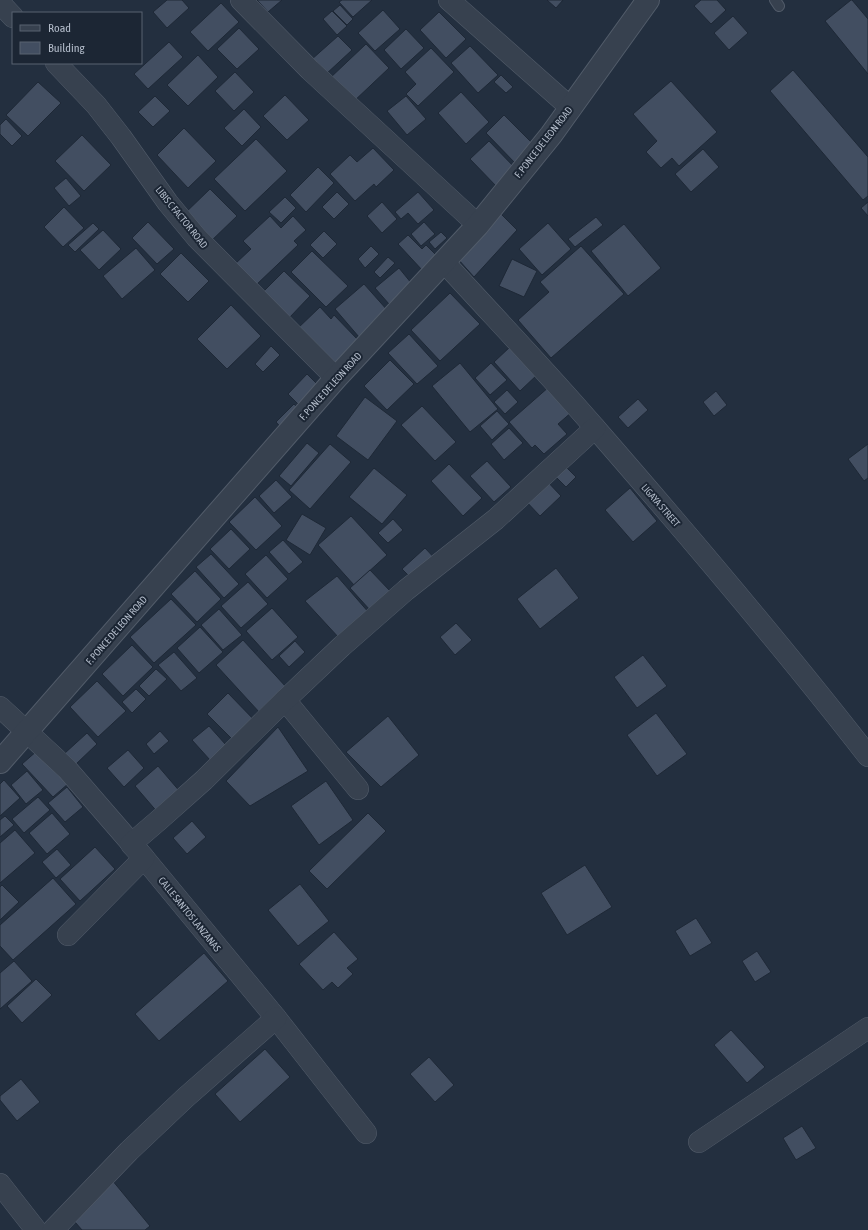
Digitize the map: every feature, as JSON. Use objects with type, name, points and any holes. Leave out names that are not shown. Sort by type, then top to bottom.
[{"type":"street","points":[[241,0],[310,70],[478,225]]},
{"type":"street","points":[[450,0],[571,108]]},
{"type":"street","name":"F. PONCE DE LEON ROAD","points":[[0,762],[336,378],[478,225],[551,135],[648,0]]},
{"type":"street","points":[[0,3],[12,16]]},
{"type":"street","name":"LIBIS C FACTOR ROAD","points":[[57,64],[100,111],[121,137],[168,203],[197,238],[336,378]]},
{"type":"street","name":"LIGAYA STREET","points":[[444,262],[595,428],[682,529],[813,685],[868,756]]},
{"type":"street","points":[[68,935],[138,851],[160,820],[204,780],[342,646],[406,590],[496,519],[595,428]]},
{"type":"street","points":[[285,700],[358,788]]},
{"type":"street","name":"CALLE SANTOS LANZANAS","points":[[0,706],[67,769],[138,851],[276,1018],[366,1133]]},
{"type":"street","points":[[53,1230],[129,1151],[185,1098],[276,1018]]},
{"type":"street","points":[[699,1142],[868,1028]]},
{"type":"street","points":[[0,1184],[36,1230]]},
{"type":"building","points":[[167,0],[182,0],[189,8],[167,28],[153,12]]},
{"type":"building","points":[[257,0],[282,0],[268,12]]},
{"type":"building","points":[[342,0],[372,0],[353,17],[339,2]]},
{"type":"building","points":[[547,0],[563,0],[556,8]]},
{"type":"building","points":[[701,0],[717,0],[726,10],[711,24],[694,6]]},
{"type":"building","points":[[851,0],[868,19],[868,74],[825,21]]},
{"type":"building","points":[[221,3],[239,22],[208,51],[190,32]]},
{"type":"building","points":[[340,5],[353,19],[347,25],[333,11]]},
{"type":"building","points":[[383,10],[400,29],[375,51],[358,33]]},
{"type":"building","points":[[332,11],[347,26],[337,35],[323,19]]},
{"type":"building","points":[[439,12],[466,39],[446,58],[420,30]]},
{"type":"building","points":[[733,16],[748,33],[729,50],[714,33]]},
{"type":"building","points":[[239,28],[259,49],[237,69],[217,49]]},
{"type":"building","points":[[406,29],[424,48],[401,69],[384,50]]},
{"type":"building","points":[[338,36],[352,50],[325,75],[311,60]]},
{"type":"building","points":[[169,42],[183,57],[148,89],[134,74]]},
{"type":"building","points":[[366,44],[389,68],[352,103],[329,79]]},
{"type":"building","points":[[470,46],[498,75],[478,93],[451,63]]},
{"type":"building","points":[[431,48],[454,72],[418,106],[406,94],[416,84],[405,72]]},
{"type":"building","points":[[198,55],[218,77],[188,106],[167,85]]},
{"type":"building","points":[[793,70],[868,157],[868,196],[863,200],[770,91]]},
{"type":"building","points":[[235,72],[254,92],[234,111],[215,91]]},
{"type":"building","points":[[501,75],[513,87],[506,93],[494,82]]},
{"type":"building","points":[[671,81],[717,132],[679,166],[672,158],[661,168],[646,152],[657,141],[633,114]]},
{"type":"building","points":[[38,82],[61,103],[28,136],[6,115]]},
{"type":"building","points":[[461,92],[489,122],[466,144],[438,113]]},
{"type":"building","points":[[285,95],[309,120],[287,140],[263,116]]},
{"type":"building","points":[[155,96],[170,111],[153,127],[138,112]]},
{"type":"building","points":[[406,96],[426,119],[407,135],[387,111]]},
{"type":"building","points":[[244,109],[261,127],[242,146],[224,128]]},
{"type":"building","points":[[504,115],[534,145],[515,163],[486,133]]},
{"type":"building","points":[[6,119],[22,136],[12,146],[0,134],[0,125]]},
{"type":"building","points":[[184,128],[216,161],[188,188],[157,155]]},
{"type":"building","points":[[82,135],[111,165],[84,191],[55,161]]},
{"type":"building","points":[[256,139],[287,171],[245,211],[214,179]]},
{"type":"building","points":[[489,141],[516,169],[497,187],[470,159]]},
{"type":"building","points":[[373,148],[394,170],[376,187],[374,184],[355,201],[330,174],[350,155],[357,162]]},
{"type":"building","points":[[703,149],[719,167],[691,192],[675,174]]},
{"type":"building","points":[[318,167],[334,183],[306,212],[290,195]]},
{"type":"building","points":[[66,178],[81,196],[69,206],[54,188]]},
{"type":"building","points":[[210,189],[237,216],[208,244],[181,217]]},
{"type":"building","points":[[337,192],[349,204],[334,219],[322,207]]},
{"type":"building","points":[[418,192],[434,210],[418,224],[408,213],[401,219],[395,212]]},
{"type":"building","points":[[285,197],[296,208],[281,223],[269,212]]},
{"type":"building","points":[[382,202],[397,219],[382,233],[367,216]]},
{"type":"building","points":[[868,202],[868,216],[861,208]]},
{"type":"building","points":[[64,207],[84,228],[63,247],[44,227]]},
{"type":"building","points":[[498,211],[517,230],[474,277],[458,259]]},
{"type":"building","points":[[270,216],[281,228],[293,216],[306,230],[294,241],[298,245],[255,286],[235,264],[251,249],[243,241]]},
{"type":"building","points":[[596,217],[603,225],[575,247],[568,239]]},
{"type":"building","points":[[148,222],[174,249],[157,264],[132,238]]},
{"type":"building","points":[[424,222],[435,234],[421,246],[411,234]]},
{"type":"building","points":[[93,223],[99,229],[75,252],[68,245]]},
{"type":"building","points":[[548,223],[571,249],[542,275],[519,249]]},
{"type":"building","points":[[624,224],[661,268],[628,296],[591,251]]},
{"type":"building","points":[[103,230],[121,249],[99,270],[80,250]]},
{"type":"building","points":[[324,231],[337,244],[323,258],[310,245]]},
{"type":"building","points":[[441,232],[447,238],[435,249],[429,242]]},
{"type":"building","points":[[408,235],[422,249],[426,245],[438,257],[423,271],[398,244]]},
{"type":"building","points":[[371,246],[379,254],[365,268],[358,259]]},
{"type":"building","points":[[581,246],[624,294],[551,358],[518,320],[549,292],[540,282]]},
{"type":"building","points":[[136,248],[155,270],[122,299],[103,276]]},
{"type":"building","points":[[312,251],[348,286],[326,307],[291,272]]},
{"type":"building","points":[[181,253],[209,281],[188,302],[160,274]]},
{"type":"building","points":[[388,257],[395,263],[380,278],[374,272]]},
{"type":"building","points":[[512,259],[537,271],[524,297],[499,286]]},
{"type":"building","points":[[399,268],[412,284],[389,304],[375,288]]},
{"type":"building","points":[[284,271],[310,296],[290,317],[264,291]]},
{"type":"building","points":[[364,284],[388,311],[359,337],[335,309]]},
{"type":"building","points":[[450,293],[480,324],[440,361],[411,330]]},
{"type":"building","points":[[231,305],[261,336],[227,369],[197,339]]},
{"type":"building","points":[[320,307],[331,319],[334,315],[358,340],[332,366],[296,330]]},
{"type":"building","points":[[409,334],[438,366],[417,384],[388,353]]},
{"type":"building","points":[[271,346],[280,355],[263,372],[255,364]]},
{"type":"building","points":[[511,346],[538,374],[520,391],[494,362]]},
{"type":"building","points":[[390,360],[414,384],[387,410],[364,386]]},
{"type":"building","points":[[460,363],[498,409],[470,432],[432,386]]},
{"type":"building","points":[[491,363],[507,380],[490,395],[475,378]]},
{"type":"building","points":[[307,374],[323,390],[303,409],[288,394]]},
{"type":"building","points":[[550,386],[573,411],[558,424],[567,434],[544,454],[535,445],[532,448],[509,422]]},
{"type":"building","points":[[507,390],[518,402],[505,414],[494,402]]},
{"type":"building","points":[[716,391],[727,405],[714,416],[703,402]]},
{"type":"building","points":[[365,397],[397,421],[368,460],[336,436]]},
{"type":"building","points":[[638,399],[648,410],[628,428],[618,417]]},
{"type":"building","points":[[294,404],[304,415],[285,432],[276,422]]},
{"type":"building","points":[[422,406],[456,442],[435,461],[401,425]]},
{"type":"building","points":[[497,411],[509,424],[492,440],[480,426]]},
{"type":"building","points":[[509,428],[523,443],[504,460],[491,444]]},
{"type":"building","points":[[307,443],[319,453],[291,486],[279,476]]},
{"type":"building","points":[[330,444],[351,462],[310,509],[289,490]]},
{"type":"building","points":[[868,444],[868,478],[864,481],[848,459]]},
{"type":"building","points":[[487,461],[511,487],[494,502],[470,476]]},
{"type":"building","points":[[449,464],[482,498],[463,516],[431,481]]},
{"type":"building","points":[[563,464],[576,477],[566,487],[553,474]]},
{"type":"building","points":[[374,468],[407,495],[382,524],[349,497]]},
{"type":"building","points":[[544,478],[561,496],[540,516],[523,498]]},
{"type":"building","points":[[276,480],[292,497],[274,513],[259,496]]},
{"type":"building","points":[[630,488],[657,521],[633,542],[605,510]]},
{"type":"building","points":[[255,497],[282,526],[256,550],[229,522]]},
{"type":"building","points":[[302,514],[326,528],[310,555],[286,540]]},
{"type":"building","points":[[351,516],[387,555],[354,585],[318,545]]},
{"type":"building","points":[[393,519],[403,530],[388,543],[378,533]]},
{"type":"building","points":[[231,529],[250,549],[229,569],[210,549]]},
{"type":"building","points":[[283,540],[303,562],[289,574],[269,552]]},
{"type":"building","points":[[425,548],[439,563],[417,584],[402,569]]},
{"type":"building","points":[[211,554],[239,584],[224,598],[196,567]]},
{"type":"building","points":[[266,555],[288,579],[267,598],[245,574]]},
{"type":"building","points":[[556,568],[579,598],[540,629],[517,599]]},
{"type":"building","points":[[370,570],[391,592],[370,610],[350,588]]},
{"type":"building","points":[[195,571],[221,599],[197,622],[171,594]]},
{"type":"building","points":[[337,576],[370,614],[340,639],[305,601]]},
{"type":"building","points":[[248,582],[268,604],[241,628],[221,606]]},
{"type":"building","points":[[171,599],[196,625],[154,663],[130,637]]},
{"type":"building","points":[[272,608],[298,637],[272,660],[246,631]]},
{"type":"building","points":[[219,609],[242,635],[223,650],[201,625]]},
{"type":"building","points":[[456,623],[472,640],[455,655],[440,637]]},
{"type":"building","points":[[200,627],[223,652],[199,673],[177,648]]},
{"type":"building","points":[[243,640],[287,688],[260,713],[216,665]]},
{"type":"building","points":[[295,641],[305,652],[289,667],[279,656]]},
{"type":"building","points":[[132,645],[153,667],[123,696],[102,674]]},
{"type":"building","points":[[174,652],[197,678],[181,691],[158,665]]},
{"type":"building","points":[[643,655],[667,686],[637,708],[614,677]]},
{"type":"building","points":[[156,669],[167,679],[149,696],[139,686]]},
{"type":"building","points":[[97,681],[126,711],[98,737],[70,707]]},
{"type":"building","points":[[136,689],[146,699],[132,713],[122,702]]},
{"type":"building","points":[[228,693],[259,725],[238,745],[207,714]]},
{"type":"building","points":[[656,713],[687,754],[657,776],[627,735]]},
{"type":"building","points":[[388,716],[419,755],[381,787],[346,752]]},
{"type":"building","points":[[209,726],[226,745],[210,760],[192,740]]},
{"type":"building","points":[[278,727],[308,771],[250,806],[226,781]]},
{"type":"building","points":[[160,731],[169,741],[154,754],[146,744]]},
{"type":"building","points":[[87,733],[97,744],[75,765],[65,753]]},
{"type":"building","points":[[38,750],[69,783],[53,797],[22,764]]},
{"type":"building","points":[[128,750],[144,768],[124,787],[107,768]]},
{"type":"building","points":[[158,766],[182,794],[159,814],[135,786]]},
{"type":"building","points":[[27,771],[43,790],[26,804],[11,785]]},
{"type":"building","points":[[4,780],[20,798],[0,816],[0,784]]},
{"type":"building","points":[[326,781],[353,820],[319,845],[291,806]]},
{"type":"building","points":[[67,787],[83,807],[65,822],[48,803]]},
{"type":"building","points":[[38,797],[50,810],[24,833],[12,819]]},
{"type":"building","points":[[52,813],[70,834],[47,854],[29,833]]},
{"type":"building","points":[[368,813],[386,831],[327,889],[309,871]]},
{"type":"building","points":[[5,816],[14,825],[0,837],[0,820]]},
{"type":"building","points":[[192,821],[206,837],[187,854],[173,838]]},
{"type":"building","points":[[15,830],[35,853],[0,883],[0,843]]},
{"type":"building","points":[[95,847],[115,869],[80,901],[60,879]]},
{"type":"building","points":[[57,849],[71,865],[56,878],[42,862]]},
{"type":"building","points":[[585,865],[612,907],[567,935],[541,893]]},
{"type":"building","points":[[53,878],[76,904],[13,960],[0,946],[0,925]]},
{"type":"building","points":[[300,884],[329,921],[298,946],[268,910]]},
{"type":"building","points":[[2,885],[19,902],[0,920],[0,887]]},
{"type":"building","points":[[696,918],[712,943],[690,956],[675,931]]},
{"type":"building","points":[[334,932],[358,959],[347,968],[353,974],[338,988],[332,982],[323,990],[299,964]]},
{"type":"building","points":[[757,951],[771,972],[755,982],[742,961]]},
{"type":"building","points":[[204,953],[228,981],[159,1041],[135,1014]]},
{"type":"building","points":[[14,961],[32,981],[0,1009],[0,973]]},
{"type":"building","points":[[36,979],[52,995],[22,1023],[7,1006]]},
{"type":"building","points":[[731,1030],[765,1067],[747,1083],[714,1045]]},
{"type":"building","points":[[265,1049],[290,1077],[240,1122],[215,1094]]},
{"type":"building","points":[[429,1057],[454,1085],[435,1102],[410,1074]]},
{"type":"building","points":[[21,1079],[40,1102],[17,1121],[0,1100],[0,1096]]},
{"type":"building","points":[[802,1126],[816,1148],[796,1160],[783,1138]]},
{"type":"building","points":[[112,1180],[150,1226],[145,1230],[82,1230],[69,1215]]}]
